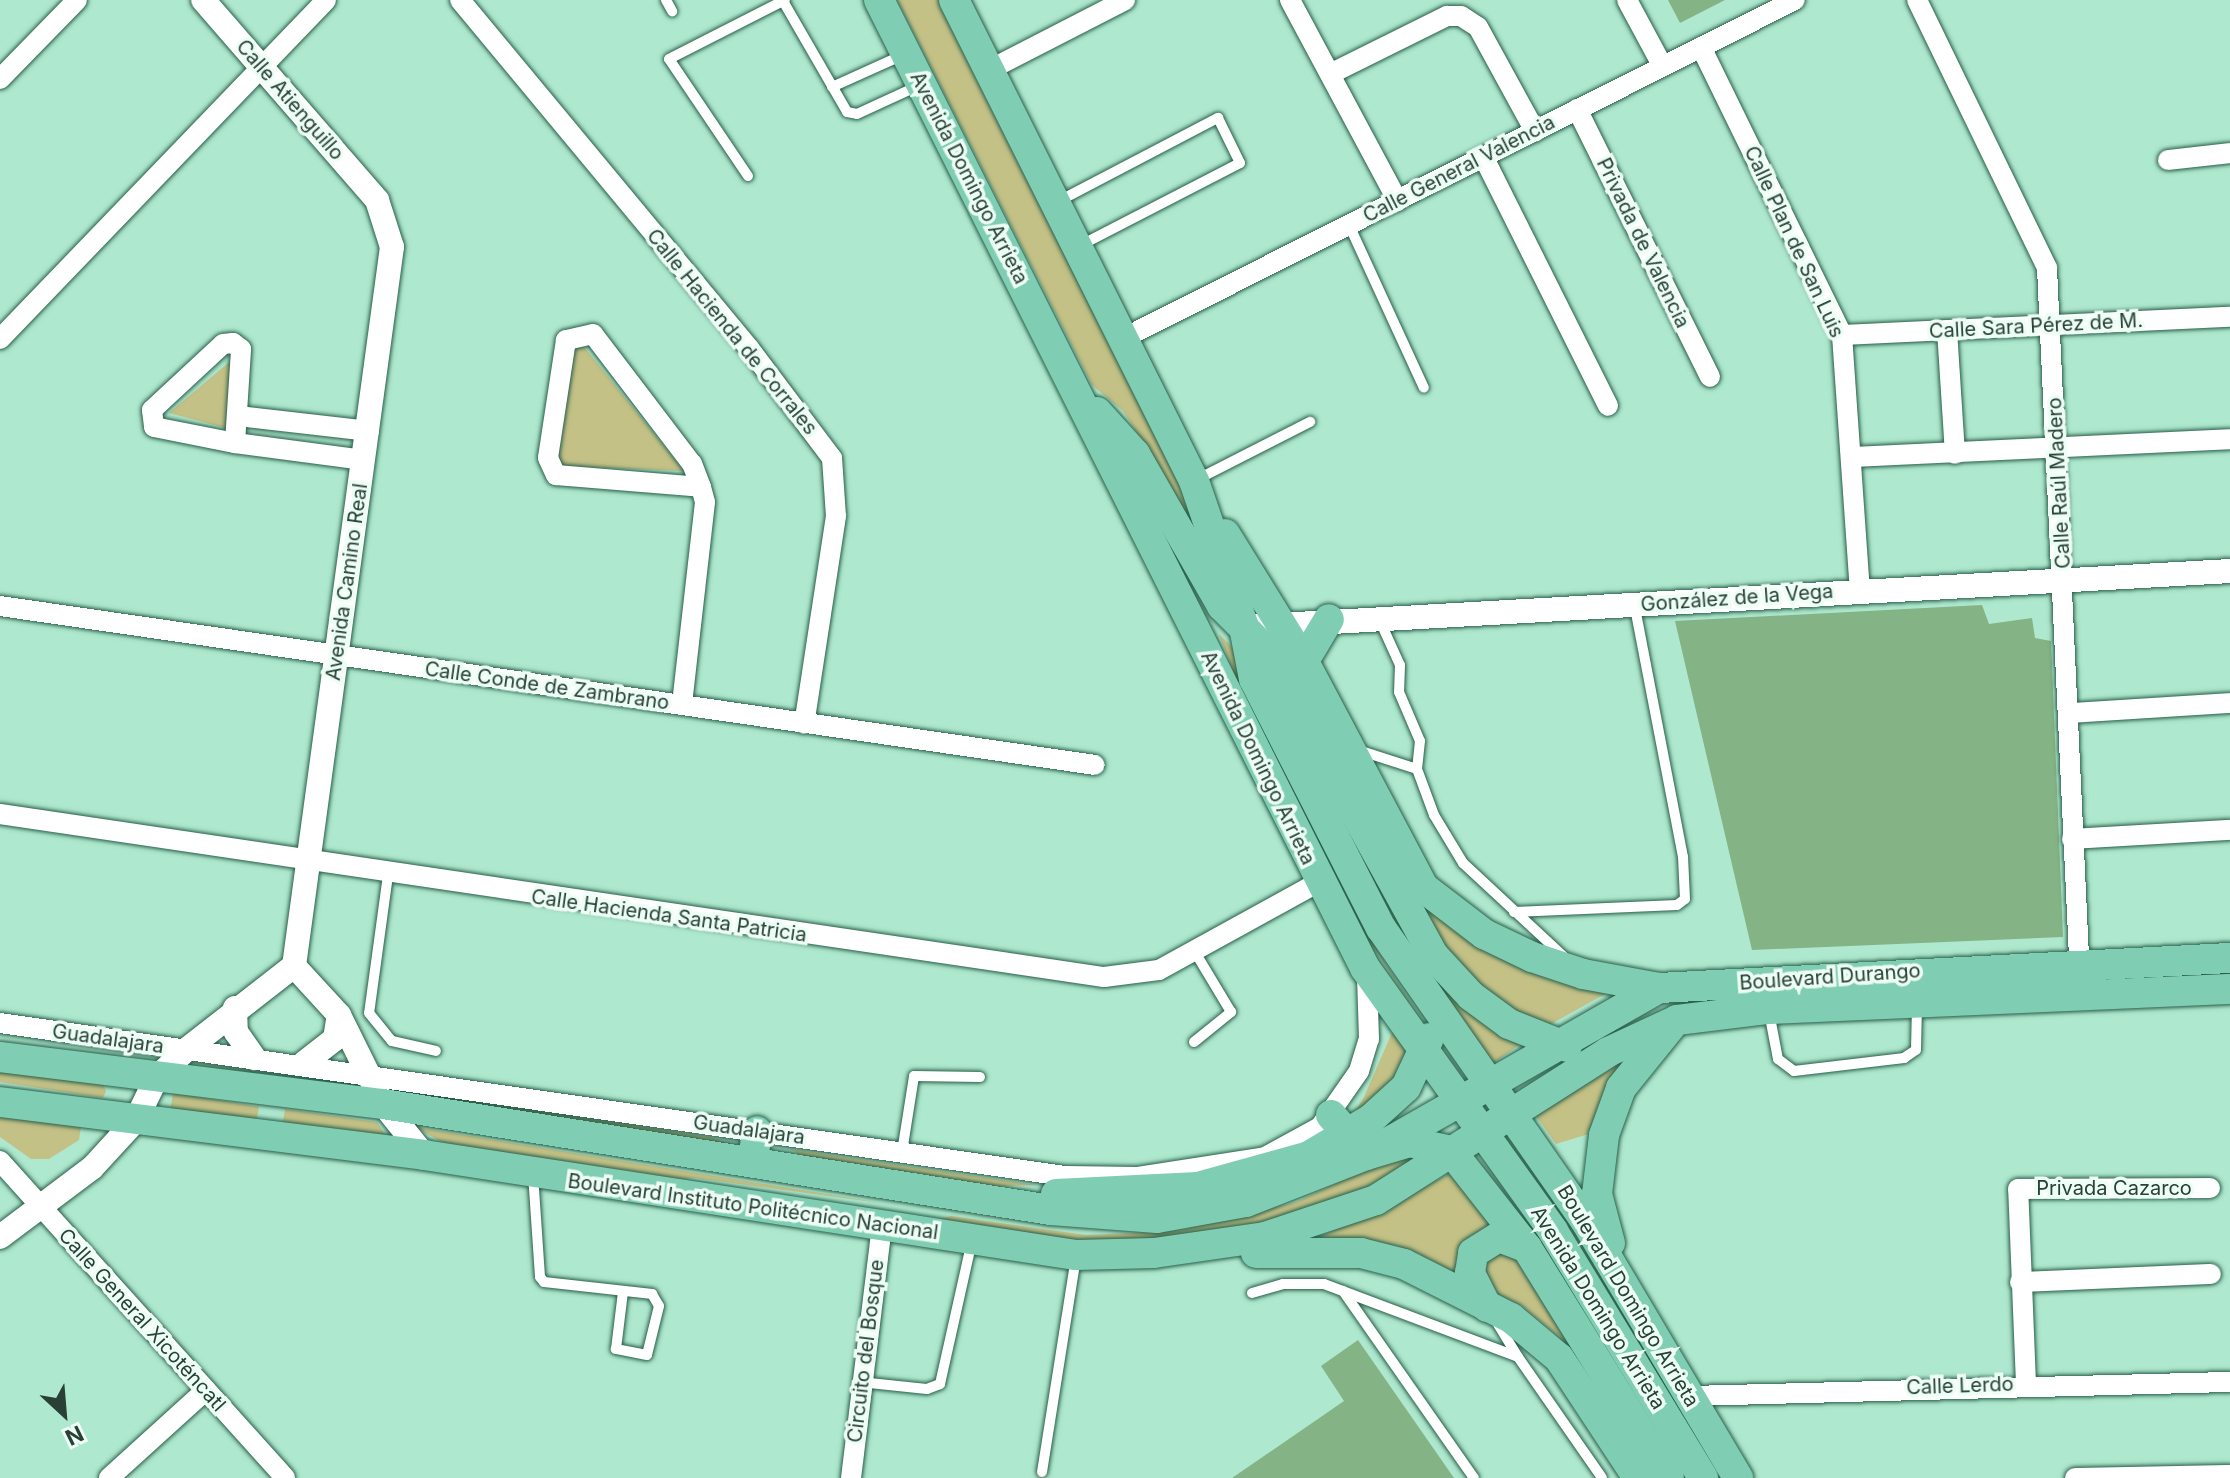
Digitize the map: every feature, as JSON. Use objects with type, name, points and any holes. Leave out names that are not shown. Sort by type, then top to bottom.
[{"type":"main road","name":"Avenida Domingo Arrieta","points":[[879,0],[1319,882],[1365,968],[1553,1231],[1703,1478]]},
{"type":"main road","name":"Avenida Domingo Arrieta","points":[[954,0],[1194,481],[1244,627],[1254,679],[1381,928],[1435,1008],[1515,1115]]},
{"type":"main road","points":[[1076,391],[1135,454],[1209,588],[1244,627],[1290,690],[1434,956],[1471,996],[1554,1045],[1608,1052]]},
{"type":"main road","points":[[1194,481],[1302,658],[1424,888],[1484,934],[1583,974],[1659,988]]},
{"type":"main road","points":[[1281,732],[1290,690],[1302,658],[1329,619]]},
{"type":"main road","name":"Boulevard Durango","points":[[1460,1100],[1659,988],[2230,958]]},
{"type":"main road","name":"Boulevard Durango","points":[[1485,1135],[1608,1052],[1677,1020],[1768,1009],[1917,1005],[2230,989]]},
{"type":"main road","points":[[0,1057],[755,1145],[967,1192],[1057,1193],[1115,1218],[1192,1214],[1291,1189],[1348,1135],[1406,1087],[1425,1056],[1435,1008]]},
{"type":"main road","points":[[1622,1283],[1597,1194],[1604,1135],[1621,1088],[1677,1020]]},
{"type":"main road","points":[[1348,1135],[1460,1100]]},
{"type":"main road","name":"Boulevard Instituto Politécnico Nacional","points":[[0,1102],[424,1155],[1076,1255],[1154,1253],[1317,1223],[1376,1200],[1485,1135]]},
{"type":"main road","name":"Boulevard Domingo Arrieta","points":[[1515,1115],[1622,1283],[1738,1478]]},
{"type":"main road","points":[[1348,1135],[1410,1142],[1454,1155],[1527,1248],[1669,1478]]},
{"type":"main road","points":[[882,1225],[913,1205],[967,1192]]},
{"type":"main road","points":[[1487,1307],[1470,1273],[1473,1253],[1499,1237],[1527,1248]]},
{"type":"main road","points":[[1154,1253],[1307,1250],[1361,1253],[1404,1264],[1487,1307],[1552,1349],[1638,1478]]},
{"type":"street","points":[[0,79],[77,0]]},
{"type":"street","name":"Calle Atienguillo","points":[[203,0],[377,200]]},
{"type":"street","points":[[0,339],[326,0]]},
{"type":"street","name":"Calle Hacienda de Corrales","points":[[460,0],[749,348],[832,458],[836,516],[804,724]]},
{"type":"street","points":[[989,70],[1125,0]]},
{"type":"street","points":[[1290,0],[1398,201]]},
{"type":"street","points":[[1627,0],[1662,65]]},
{"type":"street","name":"Calle General Valencia","points":[[1124,338],[1795,0]]},
{"type":"street","name":"Calle Raúl Madero","points":[[1917,0],[2047,268],[2071,713],[2072,839],[2080,995]]},
{"type":"street","points":[[1330,74],[1447,16],[1469,18],[1535,131]]},
{"type":"street","name":"Calle Plan de San Luis","points":[[1701,47],[1842,335],[1860,591]]},
{"type":"street","name":"Privada de Valencia","points":[[1577,109],[1710,377]]},
{"type":"street","points":[[2168,160],[2230,153]]},
{"type":"street","points":[[1484,158],[1608,406]]},
{"type":"street","name":"Avenida Camino Real","points":[[294,966],[392,270],[377,200]]},
{"type":"street","name":"Calle Sara Pérez de M.","points":[[1842,335],[2230,317]]},
{"type":"street","points":[[1947,330],[1955,454]]},
{"type":"street","points":[[682,704],[705,502],[701,487],[692,464],[593,334],[566,340],[550,469],[556,475],[701,487]]},
{"type":"street","points":[[235,443],[241,349],[233,343],[223,344],[150,419],[154,427],[235,443],[364,460]]},
{"type":"street","points":[[238,416],[369,431]]},
{"type":"street","points":[[1852,457],[2056,452],[2230,439]]},
{"type":"street","name":"González de la Vega","points":[[1244,627],[1377,615],[1634,605],[2230,571]]},
{"type":"street","name":"Calle Conde de Zambrano","points":[[0,606],[337,658],[682,704],[1095,765]]},
{"type":"street","points":[[2071,713],[2230,703]]},
{"type":"street","name":"Calle Hacienda Santa Patricia","points":[[0,814],[388,875],[1034,970],[1132,975],[1195,952],[1319,882]]},
{"type":"street","points":[[2072,839],[2230,830]]},
{"type":"street","points":[[0,1237],[92,1168],[136,1120],[157,1077],[235,1008],[294,966],[339,1015],[383,1104],[424,1155]]},
{"type":"street","name":"Guadalajara","points":[[0,1023],[367,1073],[755,1145],[902,1152],[1057,1193],[1265,1157],[1301,1140],[1348,1135],[1369,1039],[1365,968]]},
{"type":"street","points":[[235,1008],[236,1032],[254,1058]]},
{"type":"street","points":[[304,1063],[335,1039],[339,1015]]},
{"type":"street","name":"Calle General Xicoténcatl","points":[[0,1161],[285,1478]]},
{"type":"street","name":"Privada Cazarco","points":[[2020,1282],[2018,1189],[2210,1188]]},
{"type":"street","name":"Circuito del Bosque","points":[[851,1478],[860,1382],[882,1225]]},
{"type":"street","points":[[2026,1384],[2020,1282],[2211,1274]]},
{"type":"street","name":"Calle Lerdo","points":[[1690,1396],[2026,1384],[2230,1382]]},
{"type":"street","points":[[109,1478],[206,1390]]},
{"type":"street","points":[[2075,1478],[2230,1475]]},
{"type":"lane","points":[[666,0],[672,11]]},
{"type":"lane","points":[[748,176],[669,59],[784,0],[847,112],[857,114],[922,85]]},
{"type":"lane","points":[[832,87],[907,54]]},
{"type":"lane","points":[[1056,203],[1218,118],[1240,163],[1078,246]]},
{"type":"lane","points":[[1349,225],[1424,388]]},
{"type":"lane","points":[[1194,481],[1310,422]]},
{"type":"lane","points":[[1514,912],[1677,905],[1685,899],[1683,857],[1634,605]]},
{"type":"lane","points":[[1377,615],[1400,665],[1399,692],[1420,741],[1417,769],[1434,815],[1463,863],[1583,974]]},
{"type":"lane","points":[[1346,745],[1417,769]]},
{"type":"lane","points":[[388,875],[369,1013],[392,1041],[436,1051]]},
{"type":"lane","points":[[1194,1042],[1231,1018],[1195,952]]},
{"type":"lane","points":[[1768,1009],[1778,1059],[1794,1071],[1904,1058],[1916,1050],[1917,1005]]},
{"type":"lane","points":[[902,1152],[914,1076],[980,1077]]},
{"type":"lane","points":[[533,1174],[544,1282],[623,1292],[658,1299],[647,1355],[616,1349],[623,1292]]},
{"type":"lane","points":[[860,1382],[927,1389],[940,1384],[972,1239]]},
{"type":"lane","points":[[1307,1250],[1324,1284]]},
{"type":"lane","points":[[1042,1472],[1076,1255]]},
{"type":"lane","points":[[1252,1293],[1283,1284],[1324,1284],[1518,1357]]},
{"type":"lane","points":[[1343,1291],[1474,1478]]},
{"type":"lane","points":[[1487,1307],[1602,1478]]},
{"type":"shaded area","points":[[897,0],[940,0],[1182,482],[1206,565],[1141,439],[1123,411],[1092,385]]},
{"type":"shaded area","points":[[577,338],[684,471],[553,466]]},
{"type":"shaded area","points":[[234,358],[229,429],[169,413]]},
{"type":"shaded area","points":[[1219,634],[1232,647],[1267,738],[1357,917],[1417,1014],[1355,918],[1236,679]]},
{"type":"shaded area","points":[[1303,680],[1432,901],[1614,989],[1542,1029],[1484,991],[1442,949]]},
{"type":"shaded area","points":[[1298,731],[1399,922],[1523,1042],[1494,1063],[1410,949]]},
{"type":"shaded area","points":[[1394,1028],[1416,1057],[1352,1117],[1364,1097]]},
{"type":"shaded area","points":[[1631,1053],[1592,1133],[1556,1144],[1536,1116]]},
{"type":"shaded area","points":[[0,1068],[103,1084],[106,1091],[103,1098],[0,1082]]},
{"type":"shaded area","points":[[400,1087],[714,1138],[738,1147],[401,1094]]},
{"type":"shaded area","points":[[173,1093],[259,1107],[256,1125],[170,1112]]},
{"type":"shaded area","points":[[285,1109],[377,1122],[387,1138],[282,1127]]},
{"type":"shaded area","points":[[0,1114],[81,1127],[79,1140],[49,1159],[31,1159],[0,1137]]},
{"type":"shaded area","points":[[415,1127],[881,1203],[695,1178],[652,1182],[452,1148]]},
{"type":"shaded area","points":[[790,1149],[1036,1185],[973,1187],[807,1159]]},
{"type":"shaded area","points":[[1425,1153],[1379,1186],[1280,1223],[1108,1244],[926,1222],[951,1216],[1086,1235],[1178,1231],[1296,1202],[1387,1160]]},
{"type":"shaded area","points":[[1447,1175],[1457,1175],[1500,1225],[1470,1236],[1458,1274],[1375,1241],[1318,1238]]},
{"type":"shaded area","points":[[1511,1244],[1613,1409],[1560,1337],[1522,1306],[1484,1288],[1480,1254]]},
{"type":"building","points":[[1668,0],[1725,0],[1680,23]]},
{"type":"building","points":[[1982,605],[1989,624],[2032,618],[2035,638],[2051,641],[2063,937],[1752,950],[1675,621]]},
{"type":"building","points":[[1358,1340],[1454,1478],[1232,1478],[1344,1401],[1321,1366]]}]
